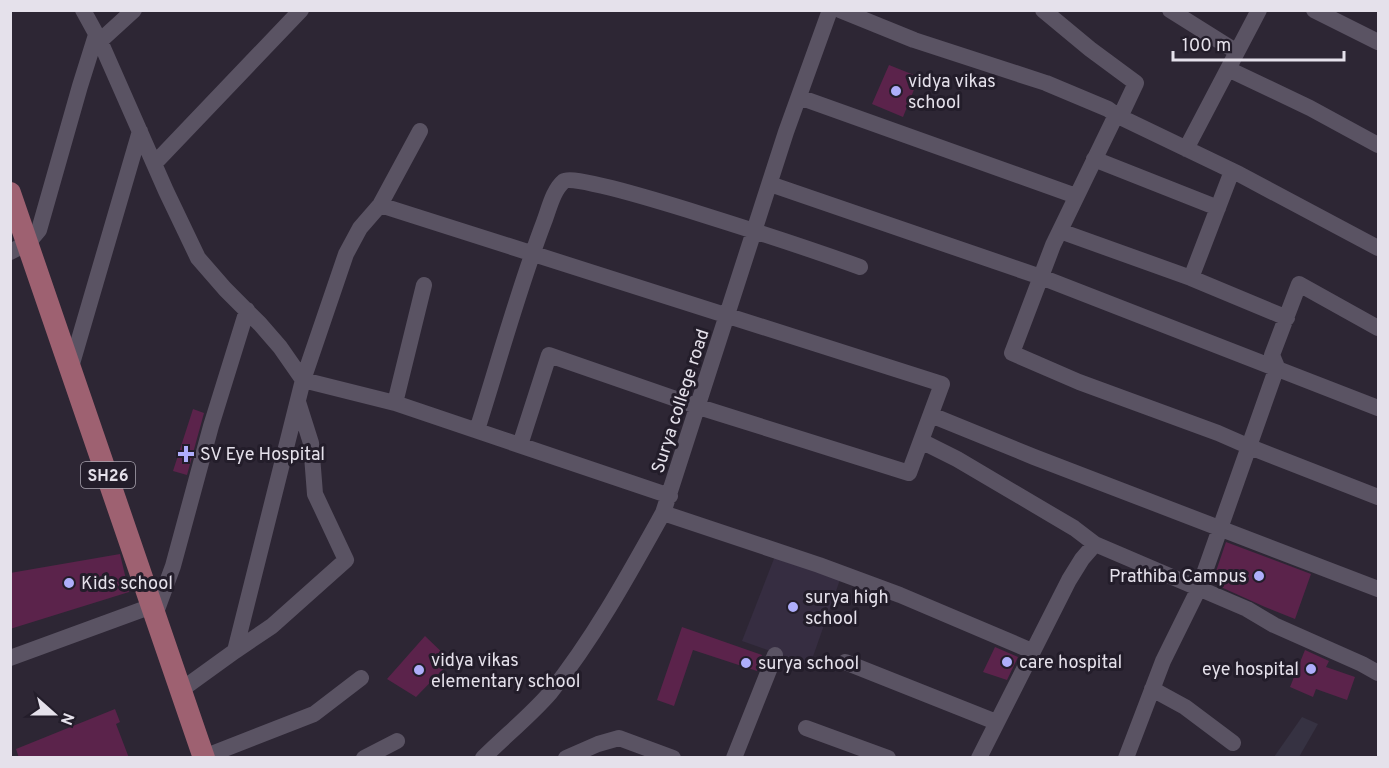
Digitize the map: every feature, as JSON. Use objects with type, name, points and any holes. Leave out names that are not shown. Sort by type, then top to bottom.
[{"type":"main road","name":"SH26","points":[[10,193],[19,248],[70,367],[204,757]]},
{"type":"street","points":[[83,10],[98,38],[198,258],[280,347],[303,380],[395,404],[670,496]]},
{"type":"street","points":[[19,248],[39,230],[74,106],[98,38],[134,10]]},
{"type":"street","points":[[154,164],[300,10]]},
{"type":"street","name":"Surya college road","points":[[483,758],[548,696],[571,666],[663,513],[770,184],[830,10]]},
{"type":"street","points":[[840,10],[914,40],[1046,83],[1108,108],[1118,116],[1232,171],[1378,248]]},
{"type":"street","points":[[1043,10],[1136,83],[1076,196],[1012,353],[1079,382],[1218,433],[1378,497]]},
{"type":"street","points":[[1170,10],[1237,52]]},
{"type":"street","points":[[1186,149],[1259,10]]},
{"type":"street","points":[[1314,10],[1378,42]]},
{"type":"street","points":[[1228,69],[1310,108],[1378,145]]},
{"type":"street","points":[[799,97],[1076,196]]},
{"type":"street","points":[[235,651],[303,380],[346,254],[360,228],[380,205],[420,130]]},
{"type":"street","points":[[70,367],[140,132]]},
{"type":"street","points":[[1094,159],[1218,208]]},
{"type":"street","points":[[1191,278],[1232,171]]},
{"type":"street","points":[[477,430],[532,254],[555,194],[564,181],[570,178],[755,231],[860,267]]},
{"type":"street","points":[[770,184],[1041,278],[1378,408]]},
{"type":"street","points":[[380,205],[942,384],[909,473],[699,407],[549,356],[520,445]]},
{"type":"street","points":[[1060,231],[1191,278],[1287,318]]},
{"type":"street","points":[[1126,758],[1163,661],[1199,588],[1277,368],[1272,355],[1299,284],[1378,328]]},
{"type":"street","points":[[395,404],[424,285]]},
{"type":"street","points":[[10,658],[154,611],[173,566],[211,426],[247,310]]},
{"type":"street","points":[[181,690],[272,626],[346,560],[315,494],[311,443],[298,401]]},
{"type":"street","points":[[931,415],[1220,530],[1378,589]]},
{"type":"street","points":[[921,441],[957,459],[1074,528],[1095,544],[1199,588],[1378,674]]},
{"type":"street","points":[[663,513],[819,565],[1032,651]]},
{"type":"street","points":[[979,758],[1069,580],[1095,544]]},
{"type":"street","points":[[734,758],[775,655]]},
{"type":"street","points":[[845,662],[996,722]]},
{"type":"street","points":[[204,757],[314,714],[361,678]]},
{"type":"street","points":[[1152,689],[1185,707],[1233,743]]},
{"type":"street","points":[[806,728],[888,758]]},
{"type":"street","points":[[619,738],[633,758]]},
{"type":"street","points":[[566,758],[598,744],[619,738],[673,758]]},
{"type":"street","points":[[364,758],[397,741]]},
{"type":"shaded area","name":"surya high school","points":[[777,551],[842,574],[810,665],[742,641]]},
{"type":"shaded area","points":[[1302,717],[1318,724],[1299,757],[1274,757]]},
{"type":"building","name":"vidya vikas school","points":[[889,65],[919,77],[903,117],[872,104]]},
{"type":"building","points":[[193,409],[204,413],[187,475],[173,471]]},
{"type":"building","name":"Prathiba Campus","points":[[1226,542],[1311,574],[1295,619],[1212,583]]},
{"type":"building","name":"Kids school","points":[[120,554],[129,592],[10,629],[10,573]]},
{"type":"building","name":"surya school","points":[[682,627],[762,655],[757,671],[693,650],[674,706],[657,700]]},
{"type":"building","name":"vidya vikas elementary school","points":[[425,636],[451,661],[416,697],[387,679]]},
{"type":"building","points":[[995,647],[1018,657],[1007,680],[983,672]]},
{"type":"building","points":[[1305,650],[1329,661],[1326,667],[1355,677],[1347,700],[1316,689],[1313,697],[1290,687]]},
{"type":"building","points":[[115,709],[120,722],[116,724],[129,758],[19,758],[16,749]]},
{"type":"place","name":"vidya vikas school","points":[[896,91]]},
{"type":"place","name":"SV Eye Hospital","points":[[186,454]]},
{"type":"place","name":"Prathiba Campus","points":[[1259,576]]},
{"type":"place","name":"Kids school","points":[[69,583]]},
{"type":"place","name":"surya high school","points":[[793,607]]},
{"type":"place","name":"care hospital","points":[[1007,662]]},
{"type":"place","name":"surya school","points":[[746,663]]},
{"type":"place","name":"eye hospital","points":[[1311,669]]},
{"type":"place","name":"vidya vikas elementary school","points":[[419,670]]}]
